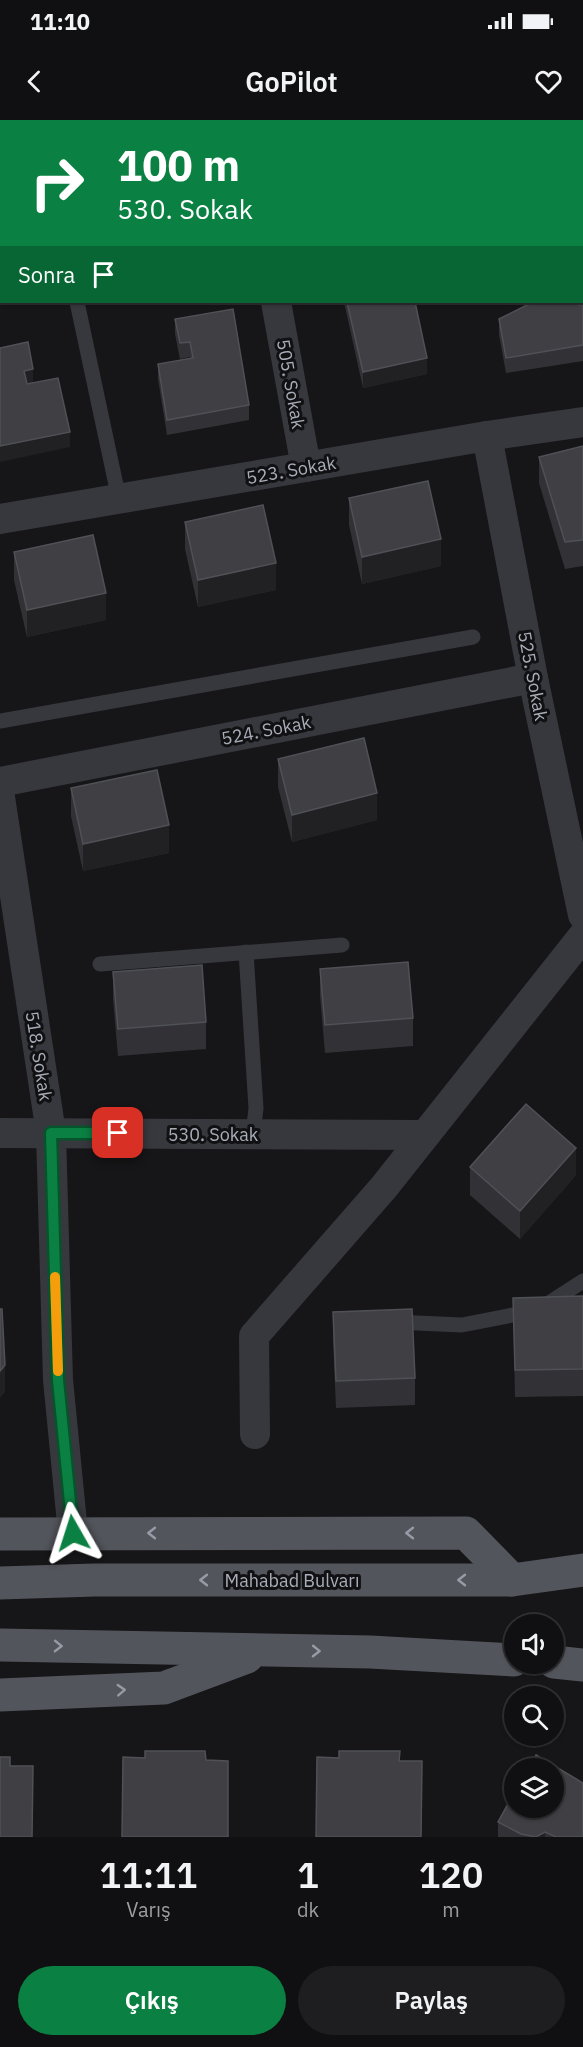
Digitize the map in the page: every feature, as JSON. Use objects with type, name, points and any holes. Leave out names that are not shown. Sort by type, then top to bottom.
[{"type":"main road","points":[[0,1534],[466,1533],[512,1580]]},
{"type":"main road","name":"Mahabad Bulvarı","points":[[0,1583],[95,1580],[512,1580],[583,1570]]},
{"type":"main road","points":[[0,1645],[370,1652],[504,1659]]},
{"type":"main road","points":[[0,1695],[164,1688],[265,1650]]},
{"type":"main road","points":[[564,1663],[583,1665]]},
{"type":"street","name":"505. Sokak","points":[[276,303],[306,467]]},
{"type":"street","name":"523. Sokak","points":[[0,519],[487,436],[583,422]]},
{"type":"street","name":"525. Sokak","points":[[487,436],[533,678],[583,915]]},
{"type":"street","name":"524. Sokak","points":[[0,782],[533,678]]},
{"type":"street","name":"518. Sokak","points":[[0,797],[51,1133],[58,1380],[73,1533]]},
{"type":"street","points":[[255,1434],[254,1336],[384,1187],[583,936]]},
{"type":"street","name":"530. Sokak","points":[[0,1133],[426,1135]]},
{"type":"lane","points":[[77,303],[119,499]]},
{"type":"lane","points":[[0,721],[473,637]]},
{"type":"lane","points":[[100,964],[342,945]]},
{"type":"lane","points":[[246,952],[256,1108],[253,1134]]},
{"type":"lane","points":[[383,1322],[462,1325],[538,1310],[583,1281]]},
{"type":"building","points":[[347,303],[415,303],[427,358],[363,372]]},
{"type":"building","points":[[578,303],[583,305],[583,345],[506,358],[499,319],[529,304]]},
{"type":"building","points":[[233,309],[249,405],[167,420],[158,364],[193,358],[190,342],[180,343],[175,319]]},
{"type":"building","points":[[28,342],[33,369],[24,371],[27,384],[58,378],[70,432],[0,446],[0,348]]},
{"type":"building","points":[[583,446],[583,540],[565,542],[539,457]]},
{"type":"building","points":[[428,481],[441,539],[362,557],[349,498]]},
{"type":"building","points":[[263,505],[276,563],[198,580],[185,522]]},
{"type":"building","points":[[93,535],[106,593],[27,610],[14,552]]},
{"type":"building","points":[[364,738],[377,793],[292,815],[278,759]]},
{"type":"building","points":[[157,770],[169,825],[83,844],[71,788]]},
{"type":"building","points":[[408,962],[413,1018],[325,1025],[320,969]]},
{"type":"building","points":[[202,965],[206,1022],[118,1029],[113,972]]},
{"type":"building","points":[[526,1104],[576,1148],[520,1211],[470,1167]]},
{"type":"building","points":[[583,1296],[583,1369],[515,1370],[513,1298]]},
{"type":"building","points":[[0,1309],[2,1309],[5,1365],[0,1371]]},
{"type":"building","points":[[412,1309],[415,1378],[336,1381],[333,1312]]},
{"type":"building","points":[[145,1751],[205,1751],[206,1760],[228,1761],[228,1837],[122,1837],[123,1757],[145,1758]]},
{"type":"building","points":[[339,1751],[400,1751],[399,1761],[422,1761],[421,1837],[316,1837],[317,1757],[339,1758]]},
{"type":"building","points":[[0,1757],[10,1757],[10,1766],[33,1766],[32,1837],[0,1837]]},
{"type":"building","points":[[564,1772],[583,1783],[583,1837],[556,1837],[545,1832],[536,1837],[521,1834],[498,1822],[504,1811],[504,1818],[564,1818]]},
{"type":"slow traffic","points":[[55,1277],[58,1371]]},
{"type":"route","points":[[73,1533],[58,1380],[51,1133],[118,1133]]}]
